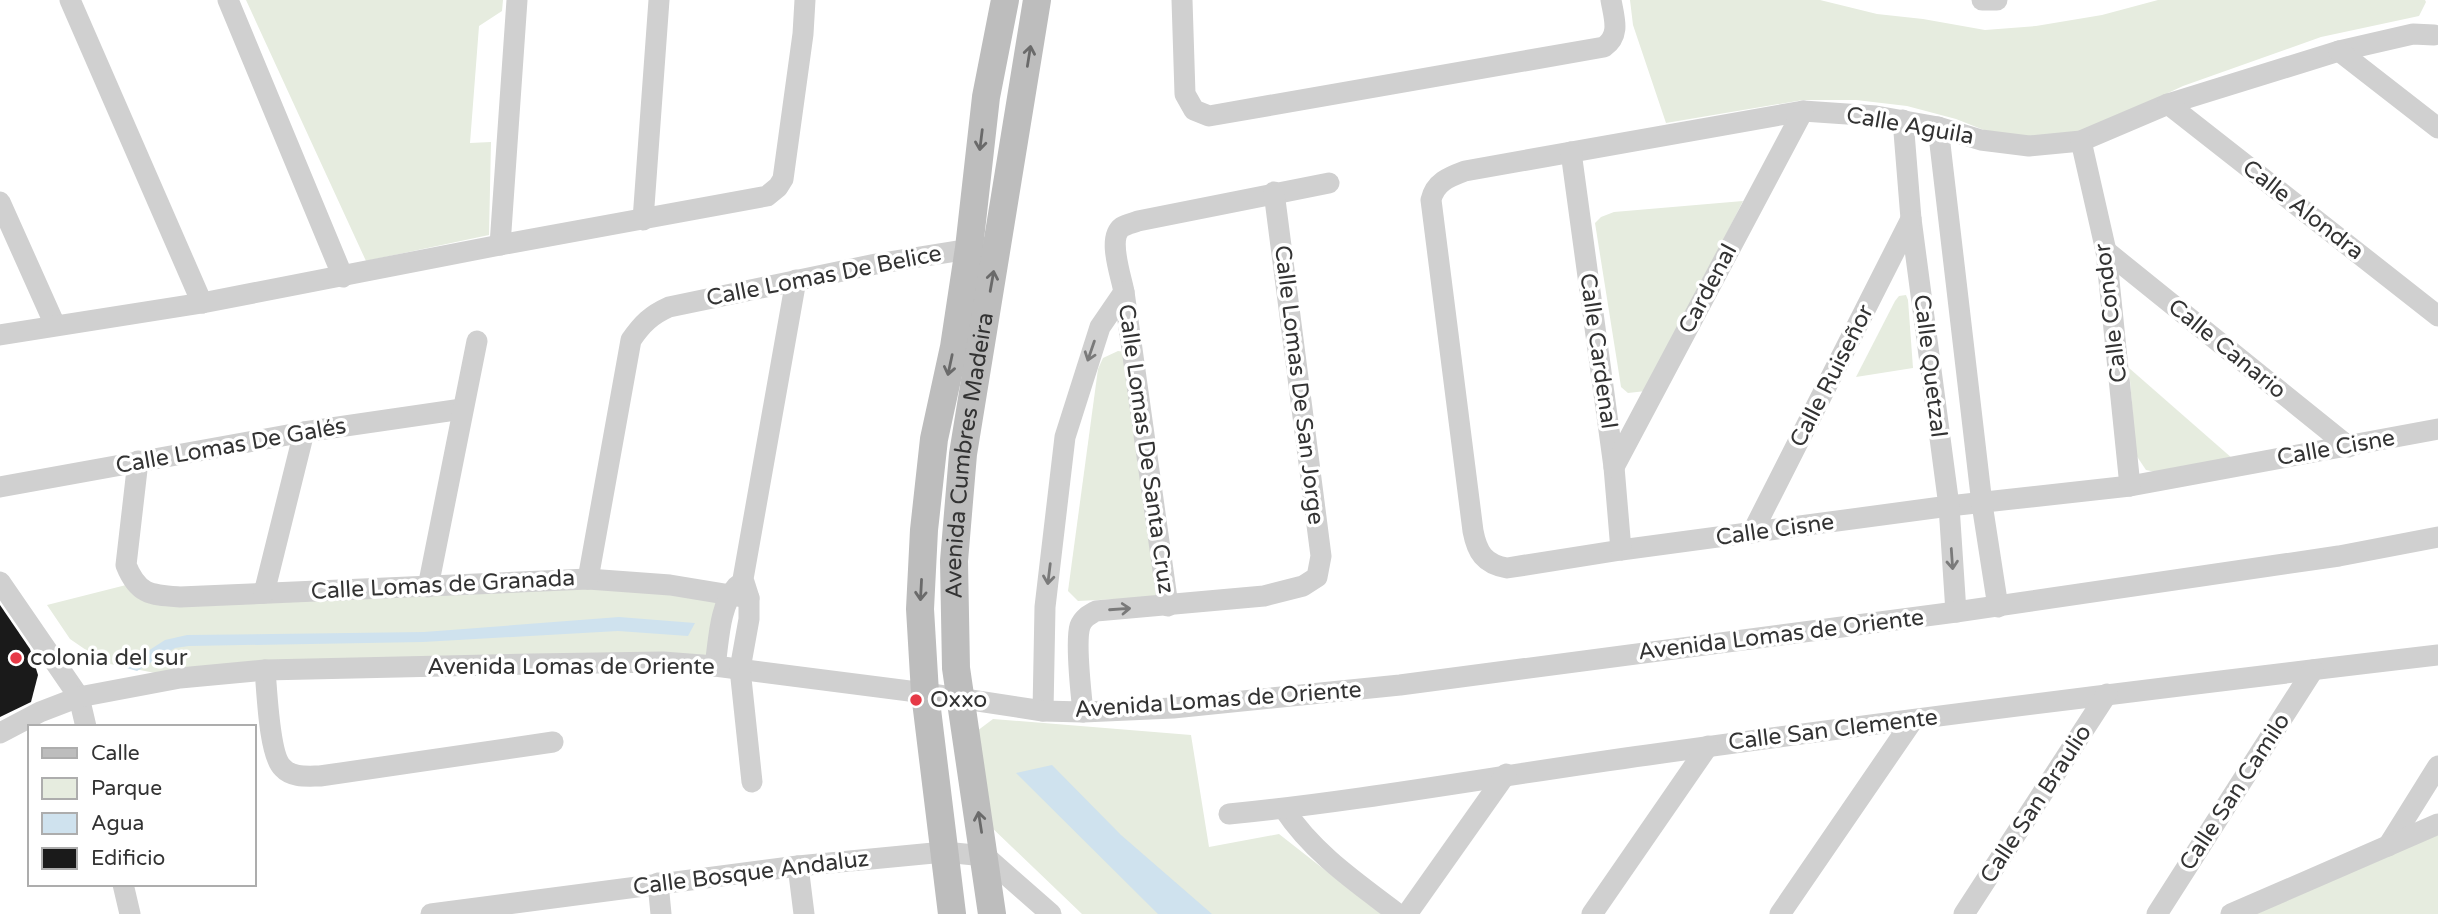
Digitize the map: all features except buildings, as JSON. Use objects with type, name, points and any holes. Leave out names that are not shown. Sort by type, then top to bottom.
[{"type":"street","points":[[70,0],[202,303]]},
{"type":"street","points":[[228,0],[343,277]]},
{"type":"street","points":[[500,245],[517,0]]},
{"type":"street","points":[[643,220],[659,0]]},
{"type":"street","points":[[0,335],[202,303],[767,196],[783,179],[805,0]]},
{"type":"street","name":"Avenida Cumbres Madeira","points":[[952,914],[925,692],[920,609],[924,530],[934,439],[954,347],[969,248],[986,96],[1005,0]]},
{"type":"street","name":"Avenida Cumbres Madeira","points":[[992,914],[956,668],[954,561],[963,454],[1037,0]]},
{"type":"street","points":[[1182,0],[1185,94],[1194,110],[1209,116],[1604,47],[1614,38],[1616,31],[1611,0]]},
{"type":"street","name":"Calle Aguila","points":[[1433,191],[1446,179],[1465,171],[1802,111],[1903,120],[1981,140],[2029,146],[2081,141],[2168,104],[2339,51],[2413,34],[2437,35]]},
{"type":"street","points":[[2339,51],[2438,128]]},
{"type":"street","name":"Calle Alondra","points":[[2168,104],[2438,316]]},
{"type":"street","name":"Cardenal","points":[[1614,467],[1802,111]]},
{"type":"street","name":"Calle Quetzal","points":[[1903,120],[1911,219],[1949,506],[1956,612]]},
{"type":"street","name":"Calle Quetzal","points":[[1938,127],[1982,504],[1998,607]]},
{"type":"street","name":"Calle Condor","points":[[2081,141],[2106,251],[2130,486]]},
{"type":"street","name":"Calle Cardenal","points":[[1571,152],[1614,467],[1621,550]]},
{"type":"street","points":[[1274,192],[1329,183]]},
{"type":"street","name":"Calle Cisne","points":[[1433,191],[1431,200],[1476,548],[1485,560],[1495,566],[1507,568],[1949,506],[2130,486],[2438,429]]},
{"type":"street","name":"Calle Lomas De Santa Cruz","points":[[1168,606],[1124,292],[1114,242],[1115,234],[1124,226],[1138,221],[1274,192]]},
{"type":"street","name":"Calle Lomas De San Jorge","points":[[1168,606],[1264,596],[1303,586],[1317,577],[1321,556],[1274,192]]},
{"type":"street","points":[[0,202],[55,325]]},
{"type":"street","name":"Calle Ruiseñor","points":[[1752,533],[1911,219]]},
{"type":"street","name":"Calle Lomas De Belice","points":[[588,579],[631,340],[652,315],[669,307],[796,280],[969,248],[999,246]]},
{"type":"street","name":"Calle Canario","points":[[2106,251],[2348,447]]},
{"type":"street","points":[[715,666],[740,591],[796,280]]},
{"type":"street","name":"Calle Lomas De Santa Cruz","points":[[1043,711],[1045,607],[1065,437],[1100,327],[1124,292]]},
{"type":"street","points":[[428,587],[477,341]]},
{"type":"street","name":"Calle Lomas De Galés","points":[[0,487],[304,432],[462,409]]},
{"type":"street","points":[[264,593],[304,432]]},
{"type":"street","name":"Calle Lomas de Granada","points":[[138,461],[126,565],[138,587],[153,595],[180,597],[588,579],[740,591]]},
{"type":"street","name":"Avenida Lomas de Oriente","points":[[0,733],[40,712],[79,697],[180,678],[265,670],[663,662],[925,692],[1043,711],[1173,708],[1304,697],[1998,607],[2339,556],[2438,537]]},
{"type":"street","points":[[0,582],[79,697],[86,725]]},
{"type":"street","points":[[740,591],[749,618],[740,669],[752,782]]},
{"type":"street","points":[[1083,712],[1079,666],[1080,627],[1086,617],[1096,611],[1168,606]]},
{"type":"street","name":"Calle San Clemente","points":[[1229,814],[1284,809],[1708,746],[2107,694],[2438,655]]},
{"type":"street","points":[[265,670],[274,751],[282,768],[298,776],[320,776],[553,742]]},
{"type":"street","name":"Calle San Camilo","points":[[2157,914],[2313,670]]},
{"type":"street","name":"Calle San Braulio","points":[[1964,914],[2107,694]]},
{"type":"street","points":[[1780,914],[1913,720]]},
{"type":"street","points":[[1591,914],[1708,746]]},
{"type":"street","points":[[2388,846],[2438,766]]},
{"type":"street","points":[[1407,914],[1506,774]]},
{"type":"street","points":[[1284,809],[1307,841],[1320,853],[1398,914]]},
{"type":"street","points":[[2231,914],[2438,824]]},
{"type":"street","name":"Calle Bosque Andaluz","points":[[431,914],[798,866],[944,852],[985,856]]},
{"type":"street","points":[[985,856],[1051,914]]},
{"type":"street","points":[[798,866],[804,914]]},
{"type":"street","points":[[658,883],[661,914]]},
{"type":"street","points":[[123,886],[130,914]]},
{"type":"green space","points":[[246,0],[503,0],[502,11],[479,26],[470,143],[491,142],[489,235],[366,261]]},
{"type":"green space","points":[[1630,0],[1820,0],[1877,14],[1985,30],[2036,26],[2102,15],[2158,0],[2426,2],[2419,16],[2321,37],[2183,86],[2095,127],[2053,140],[2004,138],[1956,119],[1907,106],[1856,100],[1803,100],[1666,123],[1633,25]]},
{"type":"green space","points":[[1743,201],[1651,384],[1646,391],[1628,393],[1621,387],[1595,223],[1601,217],[1614,212]]},
{"type":"green space","points":[[1906,295],[1913,368],[1856,377],[1895,301],[1899,296]]},
{"type":"green space","points":[[1118,351],[1132,353],[1159,597],[1078,601],[1068,591],[1098,369],[1103,358]]},
{"type":"green space","points":[[2129,368],[2241,466],[2160,473],[2146,470],[2136,455]]},
{"type":"green space","points":[[588,579],[729,595],[715,666],[180,678],[105,663],[70,639],[47,605],[134,583],[153,595]]},
{"type":"green space","points":[[993,719],[1191,735],[1209,847],[1279,834],[1381,914],[1082,914],[988,824],[973,734]]},
{"type":"green space","points":[[2438,834],[2438,914],[2254,914]]},
{"type":"water","points":[[619,617],[695,623],[688,636],[618,631],[423,642],[189,646],[175,648],[137,671],[123,667],[165,640],[187,635],[424,632]]},
{"type":"water","points":[[1052,765],[1121,835],[1212,914],[1158,914],[1016,773]]},
{"type":"place","name":"colonia del sur","points":[[16,658]]},
{"type":"place","name":"Oxxo","points":[[916,700]]}]
